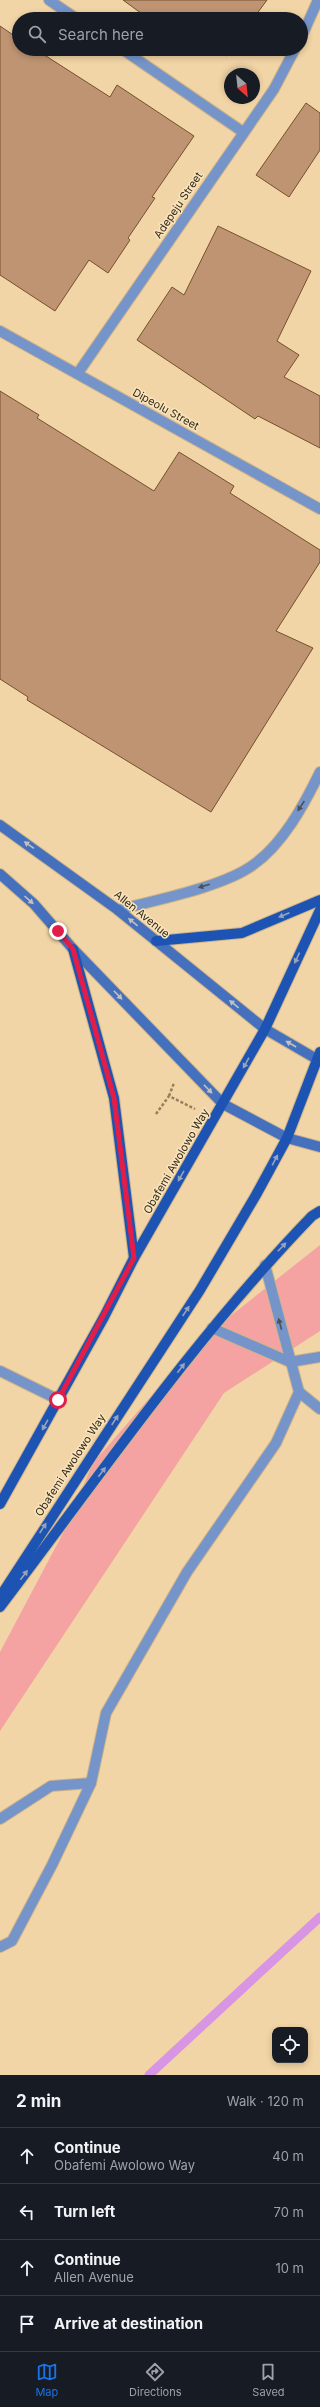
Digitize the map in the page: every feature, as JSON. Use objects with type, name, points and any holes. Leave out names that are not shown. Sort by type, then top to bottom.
[{"type":"main road","name":"Allen Avenue","points":[[0,824],[118,910],[265,1029],[319,1057]]},
{"type":"main road","points":[[0,874],[34,904],[73,949],[223,1104],[287,1138],[320,1147]]},
{"type":"main road","points":[[156,941],[242,933],[320,900]]},
{"type":"main road","name":"Obafemi Awolowo Way","points":[[0,1504],[134,1258],[265,1029],[320,910]]},
{"type":"main road","points":[[73,949],[114,1098],[134,1258]]},
{"type":"main road","name":"Obafemi Awolowo Way","points":[[0,1597],[200,1290],[287,1138],[319,1057]]},
{"type":"main road","points":[[0,1607],[212,1328],[264,1265],[312,1216],[320,1211]]},
{"type":"street","points":[[49,0],[67,12]]},
{"type":"street","points":[[308,22],[318,0]]},
{"type":"street","points":[[132,56],[244,132]]},
{"type":"street","name":"Adepeju Street","points":[[78,373],[274,89],[291,56]]},
{"type":"street","name":"Dipeolu Street","points":[[0,331],[78,373],[320,509]]},
{"type":"street","points":[[118,910],[223,880],[253,865],[277,842],[308,797],[320,772]]},
{"type":"street","points":[[264,1265],[299,1392],[320,1409]]},
{"type":"street","points":[[212,1328],[290,1362],[320,1357]]},
{"type":"street","points":[[0,1371],[58,1400]]},
{"type":"street","points":[[0,1947],[12,1941],[52,1865],[91,1783],[106,1713],[187,1572],[276,1444],[299,1392]]},
{"type":"street","points":[[0,1819],[51,1786],[91,1783]]},
{"type":"path","points":[[156,1114],[169,1096],[176,1075]]},
{"type":"path","points":[[169,1096],[214,1118]]},
{"type":"shaded area","points":[[320,1245],[320,1331],[224,1393],[0,1731],[0,1652],[62,1535],[93,1463],[200,1340]]},
{"type":"building","points":[[123,0],[267,0],[258,12],[139,12]]},
{"type":"building","points":[[0,26],[12,34],[12,56],[46,56],[110,97],[117,85],[194,136],[152,197],[155,198],[128,238],[130,240],[108,273],[89,260],[55,311],[0,275]]},
{"type":"building","points":[[306,103],[320,113],[320,150],[289,197],[256,175]]},
{"type":"building","points":[[218,226],[311,271],[277,341],[299,355],[284,377],[320,396],[320,448],[258,416],[255,419],[137,340],[172,287],[184,295]]},
{"type":"building","points":[[0,391],[39,415],[37,418],[154,491],[179,452],[234,486],[230,493],[320,550],[320,562],[276,631],[313,648],[211,812],[27,700],[28,697],[0,679]]},
{"type":"waterway","points":[[149,2075],[320,1917]]},
{"type":"route","points":[[58,931],[73,949],[114,1098],[134,1258],[104,1317],[77,1362],[58,1400]]}]
